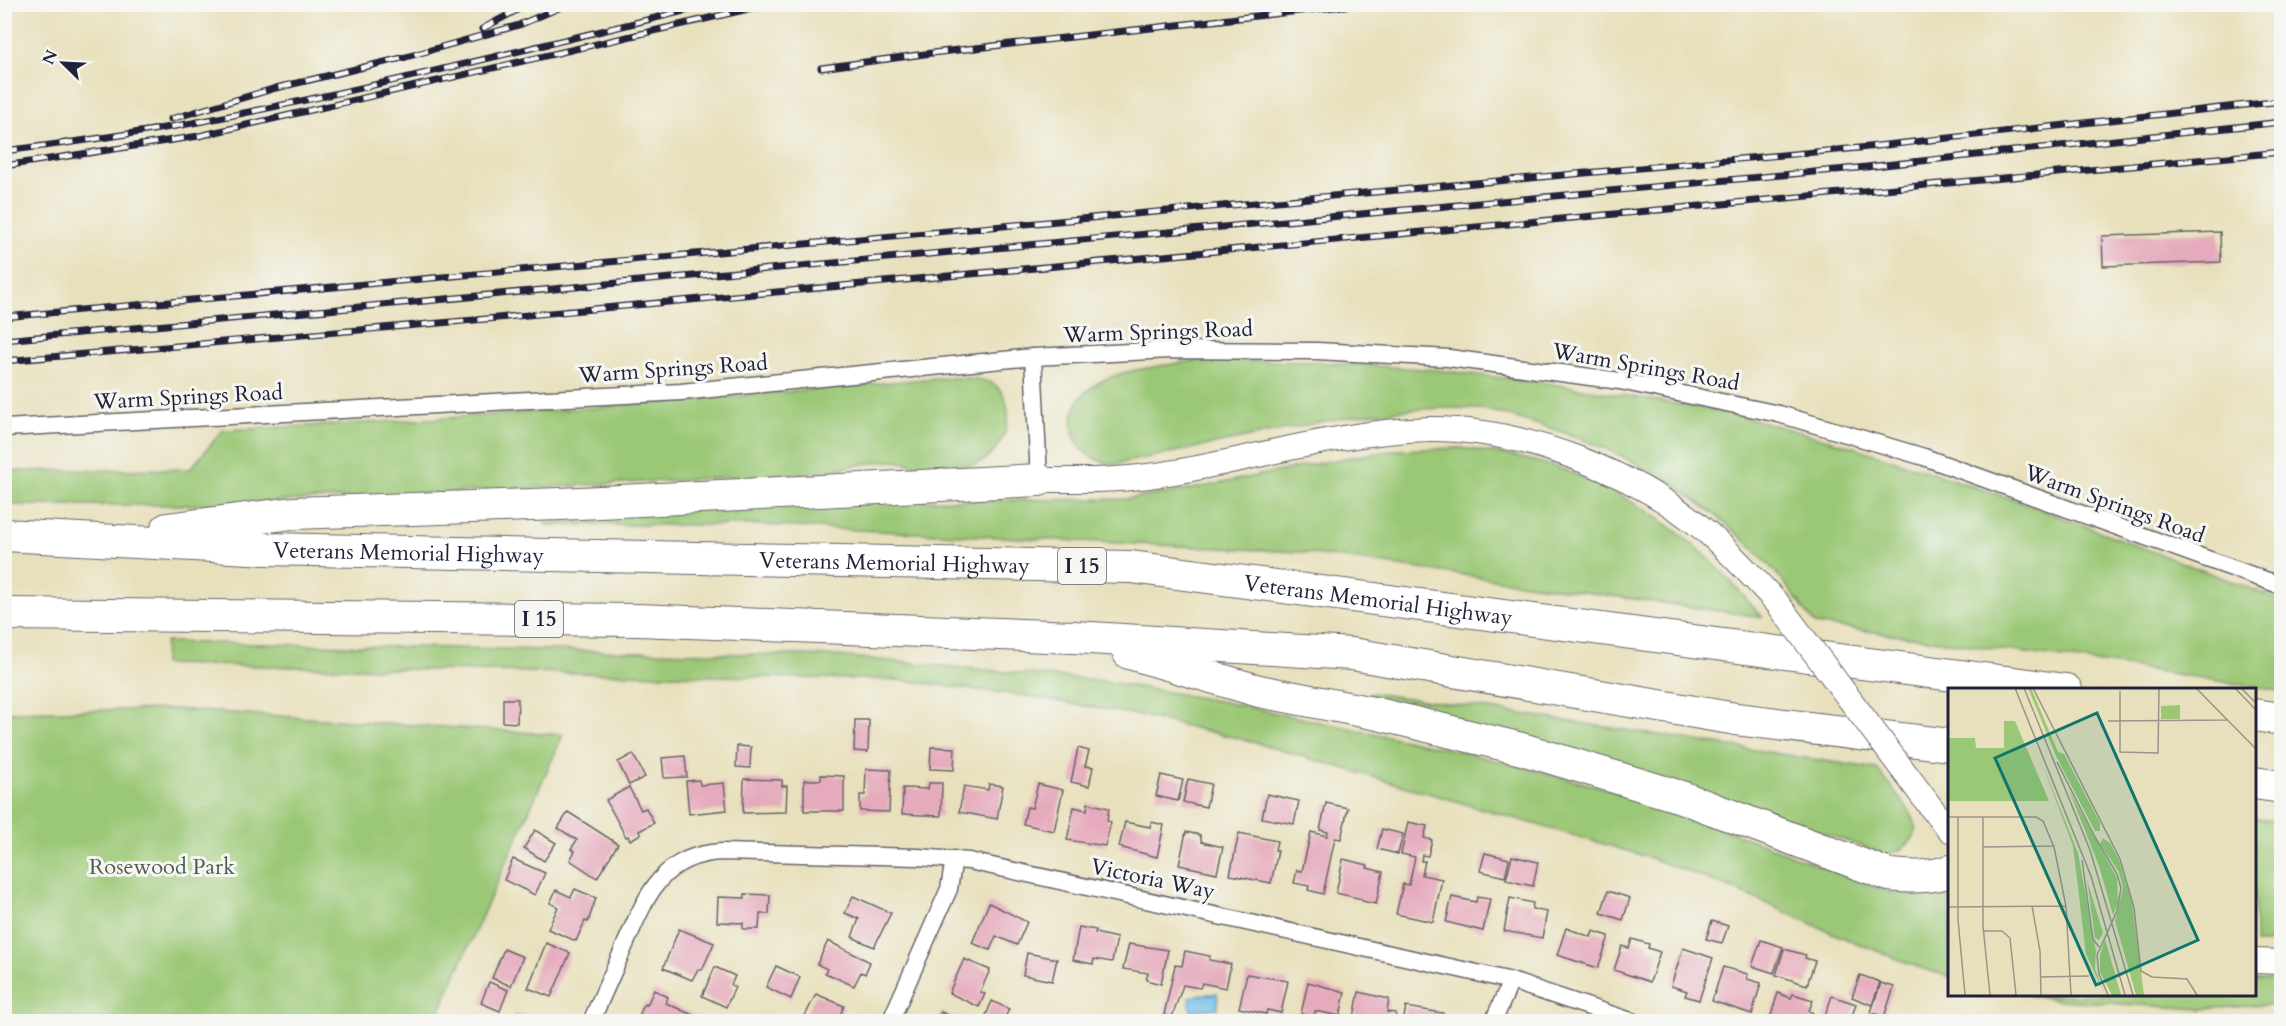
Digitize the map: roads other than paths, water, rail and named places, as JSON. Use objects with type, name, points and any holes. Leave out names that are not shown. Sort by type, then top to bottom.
[{"type":"highway","points":[[92,539],[293,513],[560,504],[1039,480]]},
{"type":"highway","name":"Veterans Memorial Highway","points":[[4,535],[266,549],[1131,567],[2051,688]]},
{"type":"highway","name":"I 15","points":[[4,614],[638,620],[1074,637],[1352,654],[1736,719],[1948,745]]},
{"type":"highway","points":[[1074,637],[1259,692],[1378,714],[1522,748],[1681,797],[1889,875],[1917,878],[1948,872]]},
{"type":"highway","points":[[2256,715],[2282,719]]},
{"type":"highway","points":[[2256,783],[2282,787]]},
{"type":"main road","points":[[1039,480],[1098,480],[1148,476],[1216,465],[1342,438],[1431,429],[1506,438],[1600,466],[1638,485],[1707,532],[1743,566],[1778,604],[1943,822]]},
{"type":"main road","points":[[2256,961],[2282,962]]},
{"type":"street","name":"Warm Springs Road","points":[[4,428],[681,392],[1033,357],[1170,350],[1317,351],[1449,358],[1620,381],[1779,414],[1924,457],[2282,586]]},
{"type":"street","points":[[1033,357],[1039,480]]},
{"type":"street","name":"Victoria Way","points":[[591,1022],[646,897],[660,879],[678,864],[710,853],[954,859],[1511,981],[1634,1022]]},
{"type":"street","points":[[890,1022],[949,889],[954,859]]},
{"type":"street","points":[[1493,1022],[1511,981]]},
{"type":"water","points":[[1217,993],[1218,1008],[1191,1011],[1189,997]]},
{"type":"railway","points":[[482,29],[528,4]]},
{"type":"railway","points":[[171,119],[276,88],[406,57],[519,25],[568,4]]},
{"type":"railway","points":[[4,151],[150,130],[263,109],[456,66],[713,4]]},
{"type":"railway","points":[[4,166],[199,136],[770,4]]},
{"type":"railway","points":[[821,68],[932,53],[1361,4]]},
{"type":"railway","points":[[4,317],[1859,148],[2282,101]]},
{"type":"railway","points":[[4,340],[1857,168],[2282,122]]},
{"type":"railway","points":[[4,361],[486,319],[2282,152]]},
{"type":"park label","name":"Rosewood Park","points":[[162,866]]}]
